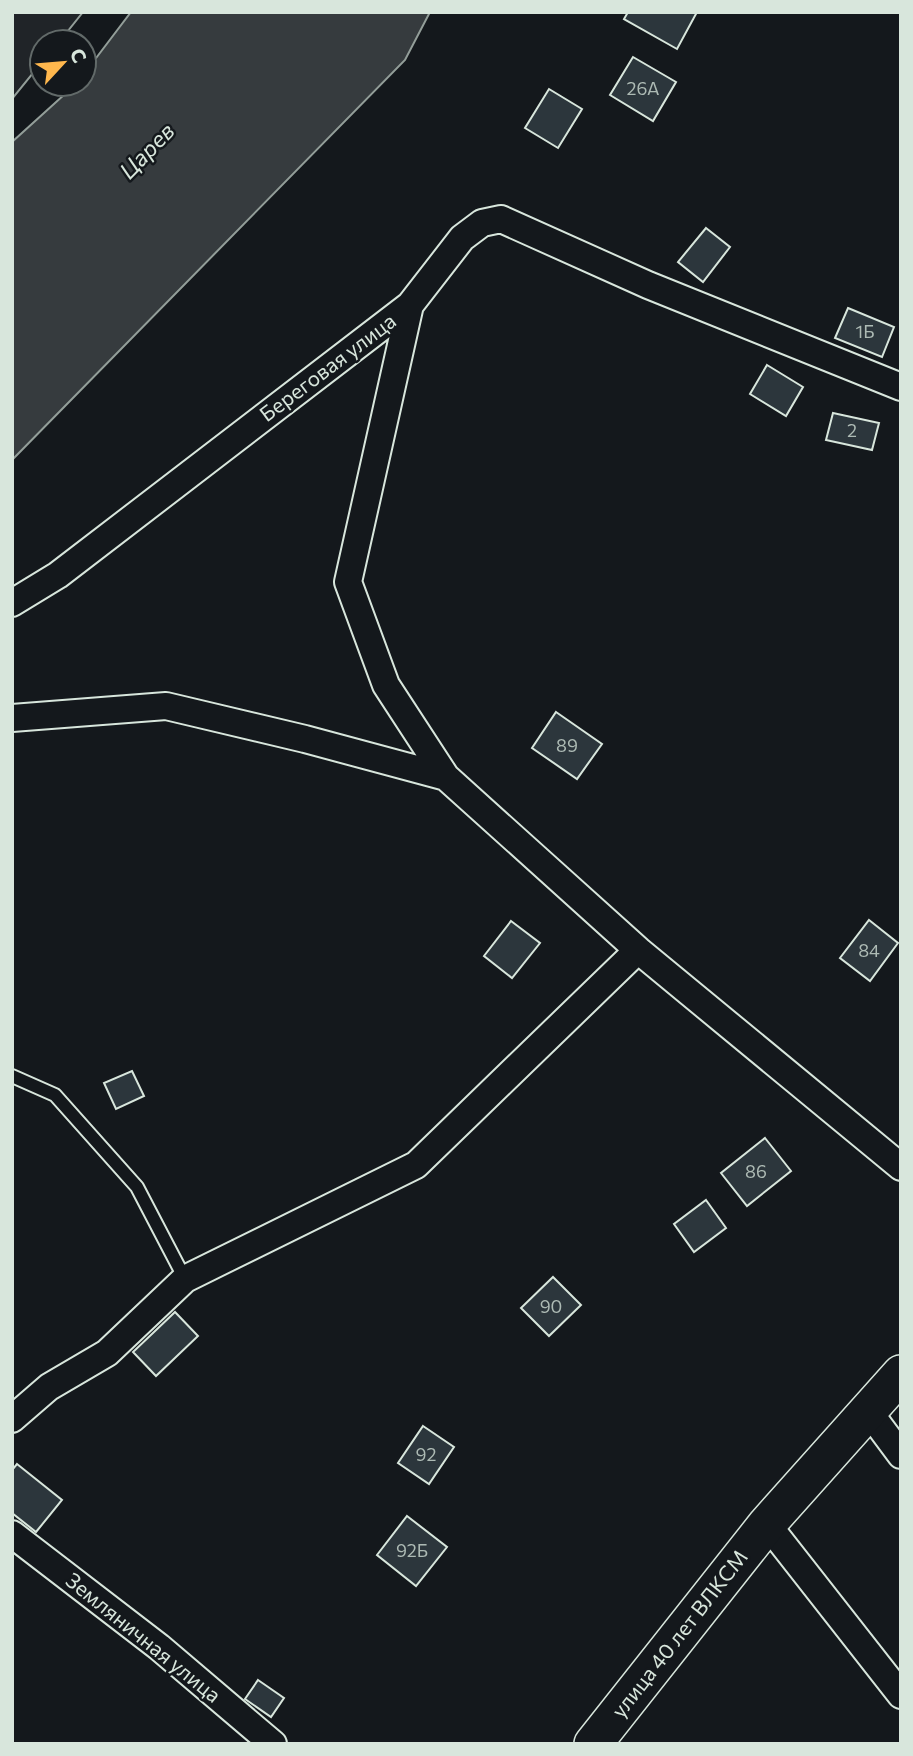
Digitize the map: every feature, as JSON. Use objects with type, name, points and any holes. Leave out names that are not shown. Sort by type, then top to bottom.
[{"type":"street","name":"Береговая улица","points":[[12,603],[58,575],[410,305],[462,238],[482,223],[501,219],[648,285],[901,387]]},
{"type":"street","points":[[410,305],[348,582],[386,685],[446,777],[638,950],[901,1167]]},
{"type":"street","points":[[12,718],[166,706],[305,739],[446,777]]},
{"type":"street","points":[[12,1419],[49,1387],[107,1353],[185,1279],[416,1165],[638,950]]},
{"type":"street","name":"улица 40 лет ВЛКСМ","points":[[593,1744],[767,1524],[901,1374]]},
{"type":"street","points":[[869,1412],[901,1455]]},
{"type":"street","points":[[767,1524],[901,1695]]},
{"type":"street","name":"Земляничная улица","points":[[12,1534],[159,1647],[273,1744]]},
{"type":"lane","points":[[12,1076],[55,1095],[137,1187],[185,1279]]},
{"type":"shaded area","points":[[12,12],[83,12],[70,28],[28,28],[28,79],[12,99]]},
{"type":"water","name":"Царев","points":[[131,12],[430,12],[405,60],[12,460],[12,142],[61,98],[98,98],[98,56]]},
{"type":"building","points":[[628,12],[697,12],[677,49],[624,19]]},
{"type":"building","points":[[633,57],[676,82],[653,121],[610,95]]},
{"type":"building","points":[[549,89],[582,109],[558,148],[525,128]]},
{"type":"building","points":[[706,228],[730,247],[703,282],[678,262]]},
{"type":"building","points":[[848,308],[894,327],[882,357],[835,338]]},
{"type":"building","points":[[767,365],[803,387],[786,416],[750,394]]},
{"type":"building","points":[[833,413],[879,423],[872,450],[826,440]]},
{"type":"building","points":[[556,712],[602,744],[577,779],[532,748]]},
{"type":"building","points":[[869,920],[898,943],[870,981],[840,958]]},
{"type":"building","points":[[511,921],[540,943],[512,978],[484,956]]},
{"type":"building","points":[[132,1071],[144,1096],[116,1109],[104,1083]]},
{"type":"building","points":[[765,1138],[791,1171],[747,1206],[721,1173]]},
{"type":"building","points":[[706,1200],[726,1228],[694,1252],[674,1224]]},
{"type":"building","points":[[553,1277],[581,1305],[549,1336],[521,1308]]},
{"type":"building","points":[[175,1312],[198,1336],[156,1376],[133,1352]]},
{"type":"building","points":[[423,1426],[454,1447],[429,1484],[398,1463]]},
{"type":"building","points":[[17,1464],[62,1500],[36,1532],[12,1513],[12,1470]]},
{"type":"building","points":[[407,1516],[447,1547],[416,1586],[377,1555]]},
{"type":"building","points":[[258,1680],[284,1698],[271,1717],[245,1699]]}]
